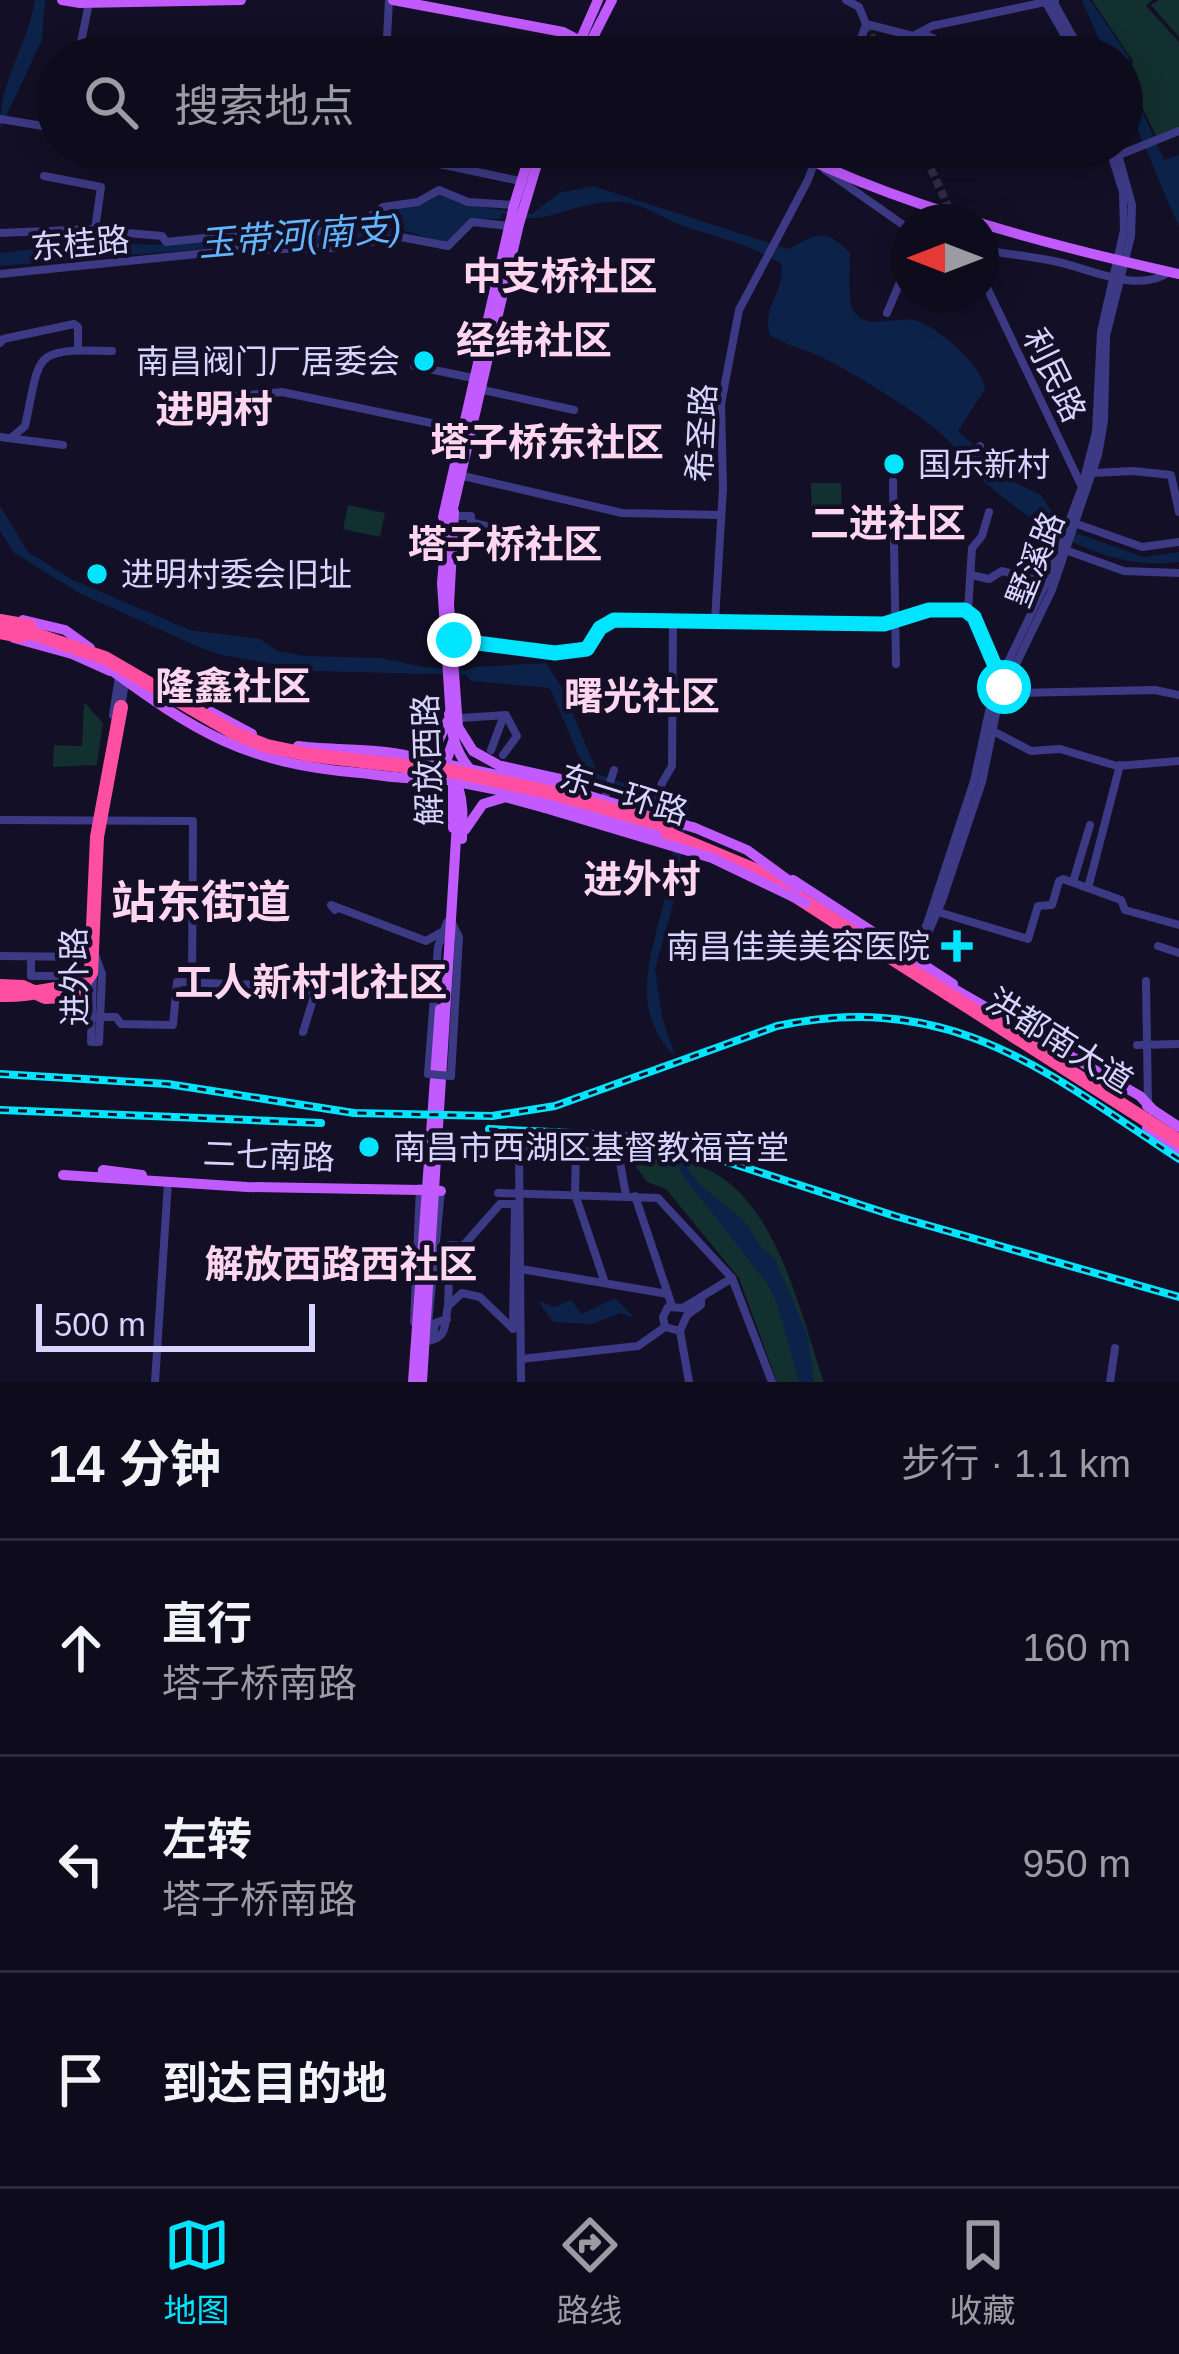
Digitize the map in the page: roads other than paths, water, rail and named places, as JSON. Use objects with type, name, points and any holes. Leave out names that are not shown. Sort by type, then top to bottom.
[{"type":"highway","points":[[0,626],[70,638],[104,661]]},
{"type":"highway","name":"东一环路","points":[[104,661],[236,734],[289,752],[456,772],[623,812],[729,850],[944,983],[1179,1138]]},
{"type":"highway","name":"东一环路","points":[[104,661],[231,741],[266,753],[427,774],[595,810],[723,855],[803,895],[1179,1138]]},
{"type":"highway","points":[[0,991],[22,987],[45,997],[67,996],[85,986],[91,973],[97,837],[121,707]]},
{"type":"highway","points":[[34,992],[78,985],[87,957]]},
{"type":"main road","points":[[62,0],[242,0]]},
{"type":"main road","points":[[391,0],[568,36]]},
{"type":"main road","points":[[427,0],[564,26],[573,36]]},
{"type":"main road","points":[[588,36],[605,0]]},
{"type":"main road","points":[[523,202],[520,181],[528,168]]},
{"type":"main road","points":[[534,168],[473,378],[444,504],[439,552],[454,740],[475,777],[512,796],[687,847],[803,895]]},
{"type":"main road","points":[[843,168],[924,204]]},
{"type":"main road","points":[[848,168],[950,207],[1122,259]]},
{"type":"main road","points":[[455,747],[448,605],[455,514],[515,225]]},
{"type":"main road","points":[[455,747],[447,553],[515,225]]},
{"type":"main road","name":"解放西路","points":[[449,651],[443,618],[446,526],[463,429],[515,225]]},
{"type":"main road","points":[[999,229],[1174,271]]},
{"type":"main road","points":[[449,651],[455,514]]},
{"type":"main road","points":[[0,626],[27,620],[64,630],[124,672]]},
{"type":"main road","points":[[0,626],[24,627],[90,648]]},
{"type":"main road","points":[[0,626],[124,672]]},
{"type":"main road","points":[[104,661],[212,738],[282,764],[425,778],[446,759],[456,720]]},
{"type":"main road","name":"洪都南大道","points":[[124,672],[264,740],[307,750],[456,765],[655,810],[671,823],[695,829],[766,865],[1150,1108],[1179,1138]]},
{"type":"main road","name":"洪都南大道","points":[[124,672],[220,739],[271,759],[480,785],[543,799],[722,857],[778,886],[905,972],[1179,1138]]},
{"type":"main road","points":[[451,685],[456,720],[473,751],[511,772],[695,829],[747,850],[803,895]]},
{"type":"main road","points":[[209,718],[274,742],[429,759],[449,774],[459,791],[462,839],[453,902]]},
{"type":"main road","points":[[414,757],[438,742],[456,720]]},
{"type":"main road","name":"解放西路","points":[[449,922],[455,747]]},
{"type":"main road","points":[[476,770],[507,765],[569,781],[672,814],[695,829]]},
{"type":"main road","name":"解放西路","points":[[421,1365],[456,782]]},
{"type":"main road","points":[[480,785],[687,847]]},
{"type":"main road","points":[[462,839],[483,804],[512,796]]},
{"type":"main road","points":[[421,1365],[455,937],[449,922]]},
{"type":"main road","points":[[944,983],[1140,1096],[1150,1108]]},
{"type":"main road","name":"二七南路","points":[[102,1177],[103,1170],[244,1183],[441,1189]]},
{"type":"main road","name":"二七南路","points":[[63,1175],[247,1187],[420,1188]]},
{"type":"street","points":[[387,36],[391,0]]},
{"type":"street","points":[[846,0],[859,7],[866,24],[862,36]]},
{"type":"street","points":[[908,36],[1050,1],[1069,36]]},
{"type":"street","points":[[82,36],[89,3]]},
{"type":"street","points":[[866,24],[902,36]]},
{"type":"street","points":[[920,32],[928,36]]},
{"type":"street","points":[[5,119],[36,124]]},
{"type":"street","points":[[1143,146],[1177,134]]},
{"type":"street","points":[[458,168],[520,181]]},
{"type":"street","name":"希圣路","points":[[716,620],[721,404],[739,310],[810,168]]},
{"type":"street","points":[[831,168],[891,215]]},
{"type":"street","name":"墅溪路","points":[[1084,491],[1093,473],[1104,421],[1106,336],[1132,205],[1120,168]]},
{"type":"street","points":[[44,176],[101,187],[92,230]]},
{"type":"street","points":[[0,233],[92,230],[162,236],[166,242],[260,232],[350,231],[389,208],[418,202],[439,190],[468,202],[523,202]]},
{"type":"street","name":"东桂路","points":[[0,274],[237,250],[334,248],[402,233],[448,246],[475,221],[515,225]]},
{"type":"street","points":[[162,239],[164,258]]},
{"type":"street","points":[[999,253],[1056,261],[1118,278],[1159,279],[1174,271]]},
{"type":"street","name":"墅溪路","points":[[914,958],[1002,682],[1075,523],[1096,432],[1101,332],[1118,278]]},
{"type":"street","points":[[887,313],[891,304]]},
{"type":"street","name":"利民路","points":[[999,312],[1084,491]]},
{"type":"street","points":[[0,344],[2,339],[74,324],[78,350]]},
{"type":"street","points":[[5,437],[25,427],[32,381],[54,352],[112,351]]},
{"type":"street","points":[[414,366],[473,378]]},
{"type":"street","points":[[483,390],[574,410]]},
{"type":"street","points":[[215,398],[282,392],[463,429]]},
{"type":"street","points":[[5,437],[63,445]]},
{"type":"street","points":[[961,468],[980,446]]},
{"type":"street","points":[[1093,473],[1172,476],[1179,512]]},
{"type":"street","points":[[461,474],[622,513],[721,515]]},
{"type":"street","points":[[893,481],[896,664]]},
{"type":"street","points":[[989,512],[982,536],[972,548],[968,611],[1002,682],[1020,694],[1155,690],[1179,695]]},
{"type":"street","points":[[455,514],[539,540]]},
{"type":"street","points":[[1075,523],[1142,547],[1179,542]]},
{"type":"street","points":[[1066,547],[1124,571],[1179,573]]},
{"type":"street","points":[[971,575],[989,580],[1002,572],[1050,584]]},
{"type":"street","points":[[449,651],[587,649],[600,628],[614,620],[896,623],[929,610],[968,611]]},
{"type":"street","points":[[655,810],[672,766],[673,618]]},
{"type":"street","name":"进外路","points":[[100,820],[124,672]]},
{"type":"street","name":"进外路","points":[[124,672],[100,820],[87,957],[94,975],[96,1016],[116,1016],[121,1024],[173,1025],[177,982],[192,982]]},
{"type":"street","name":"墅溪路","points":[[905,972],[938,912],[982,782],[1002,682]]},
{"type":"street","points":[[456,720],[503,716]]},
{"type":"street","points":[[491,750],[503,716]]},
{"type":"street","points":[[503,716],[517,736],[503,755]]},
{"type":"street","points":[[993,731],[1031,751],[1060,749],[1120,764],[1179,761]]},
{"type":"street","points":[[1088,888],[1120,764]]},
{"type":"street","points":[[604,802],[614,770]]},
{"type":"street","points":[[0,820],[193,821],[192,982],[288,986],[315,992],[303,1033]]},
{"type":"street","points":[[1072,883],[1090,825]]},
{"type":"street","points":[[938,912],[1028,939],[1038,906],[1052,905],[1060,880],[1120,900],[1125,910],[1135,914],[1179,925]]},
{"type":"street","points":[[437,953],[330,906],[426,941],[437,938],[449,922]]},
{"type":"street","points":[[449,922],[459,937],[451,1076],[428,1074],[437,953],[449,922]]},
{"type":"street","points":[[1158,946],[1179,953]]},
{"type":"street","points":[[0,956],[87,957],[77,976],[31,976],[31,957]]},
{"type":"street","points":[[1147,981],[1150,1108]]},
{"type":"street","points":[[1137,1045],[1179,1044]]},
{"type":"street","points":[[517,1332],[519,1150],[619,1152],[672,1306]]},
{"type":"street","points":[[576,1151],[575,1194],[605,1283]]},
{"type":"street","points":[[155,1382],[168,1181]]},
{"type":"street","points":[[420,1188],[412,1314],[422,1327]]},
{"type":"street","points":[[422,1327],[441,1189]]},
{"type":"street","points":[[498,1193],[658,1198],[685,1222],[742,1294],[772,1382]]},
{"type":"street","points":[[421,1365],[446,1329],[450,1245],[463,1246],[500,1204],[515,1204],[521,1382]]},
{"type":"street","points":[[521,1269],[668,1294]]},
{"type":"street","points":[[665,1327],[664,1312],[672,1306],[682,1308],[732,1278]]},
{"type":"street","points":[[448,1306],[458,1295],[475,1294],[517,1332]]},
{"type":"street","points":[[689,1382],[680,1331],[687,1315],[701,1305],[701,1298]]},
{"type":"street","points":[[521,1359],[638,1346],[665,1327]]},
{"type":"street","points":[[665,1327],[680,1331]]},
{"type":"street","points":[[1110,1382],[1115,1348]]},
{"type":"water","points":[[35,0],[45,0],[42,36],[36,36],[36,53],[0,129],[4,95]]},
{"type":"water","points":[[1082,0],[1090,0],[1115,36],[1098,36]]},
{"type":"water","points":[[1143,113],[1164,160],[1179,155],[1179,227],[1143,142]]},
{"type":"water","name":"玉带河(南支)","points":[[593,186],[788,249],[820,235],[833,239],[850,253],[850,299],[859,317],[873,322],[906,319],[923,323],[977,370],[985,389],[958,431],[1016,483],[1041,495],[1062,528],[1144,557],[1179,552],[1179,562],[1120,559],[1037,522],[967,467],[948,441],[916,414],[833,363],[770,335],[769,315],[781,264],[630,203],[593,204],[543,217],[502,213],[500,219],[471,219],[450,241],[441,242],[402,230],[368,241],[293,247],[273,243],[0,266],[0,253],[93,242],[155,245],[250,234],[354,233],[391,207],[424,204],[441,193],[467,205],[532,214],[559,193]]},
{"type":"water","points":[[0,506],[28,552],[73,580],[190,630],[260,639],[277,651],[304,656],[381,658],[466,670],[546,663],[561,686],[598,774],[686,800],[689,806],[673,904],[655,969],[662,1016],[675,1056],[651,1020],[647,980],[680,815],[673,808],[588,778],[550,688],[471,681],[466,675],[313,671],[221,655],[81,594],[14,553],[0,531]]},
{"type":"water","points":[[680,1158],[698,1183],[745,1222],[775,1259],[808,1337],[814,1382],[799,1382],[767,1283],[687,1181],[678,1167]]},
{"type":"water","points":[[615,1298],[635,1318],[621,1313],[592,1324],[553,1322],[538,1301],[555,1307],[571,1300],[582,1314]]},
{"type":"tunnel","points":[[866,24],[871,36]]},
{"type":"tunnel","points":[[931,168],[947,204]]},
{"type":"railway","points":[[0,1074],[168,1084],[354,1113],[492,1116],[555,1106],[777,1026],[839,1018],[894,1019],[992,1045],[1083,1095],[1179,1159]]},
{"type":"railway","points":[[0,1110],[321,1123]]},
{"type":"railway","points":[[489,1129],[616,1135],[675,1145],[895,1216],[1179,1297]]},
{"type":"place","name":"南昌阀门厂居委会","points":[[424,361]]},
{"type":"place","name":"国乐新村","points":[[894,464]]},
{"type":"place","name":"进明村委会旧址","points":[[97,574]]},
{"type":"place","name":"南昌佳美美容医院","points":[[957,946]]},
{"type":"place","name":"南昌市西湖区基督教福音堂","points":[[369,1147]]},
{"type":"district","name":"中支桥社区","points":[[560,276]]},
{"type":"district","name":"经纬社区","points":[[534,340]]},
{"type":"district","name":"进明村","points":[[214,409]]},
{"type":"district","name":"塔子桥东社区","points":[[547,442]]},
{"type":"district","name":"二进社区","points":[[888,523]]},
{"type":"district","name":"塔子桥社区","points":[[505,544]]},
{"type":"district","name":"隆鑫社区","points":[[233,686]]},
{"type":"district","name":"曙光社区","points":[[642,696]]},
{"type":"district","name":"进外村","points":[[642,879]]},
{"type":"district","name":"站东街道","points":[[201,902]]},
{"type":"district","name":"工人新村北社区","points":[[311,982]]},
{"type":"district","name":"解放西路西社区","points":[[341,1264]]}]
